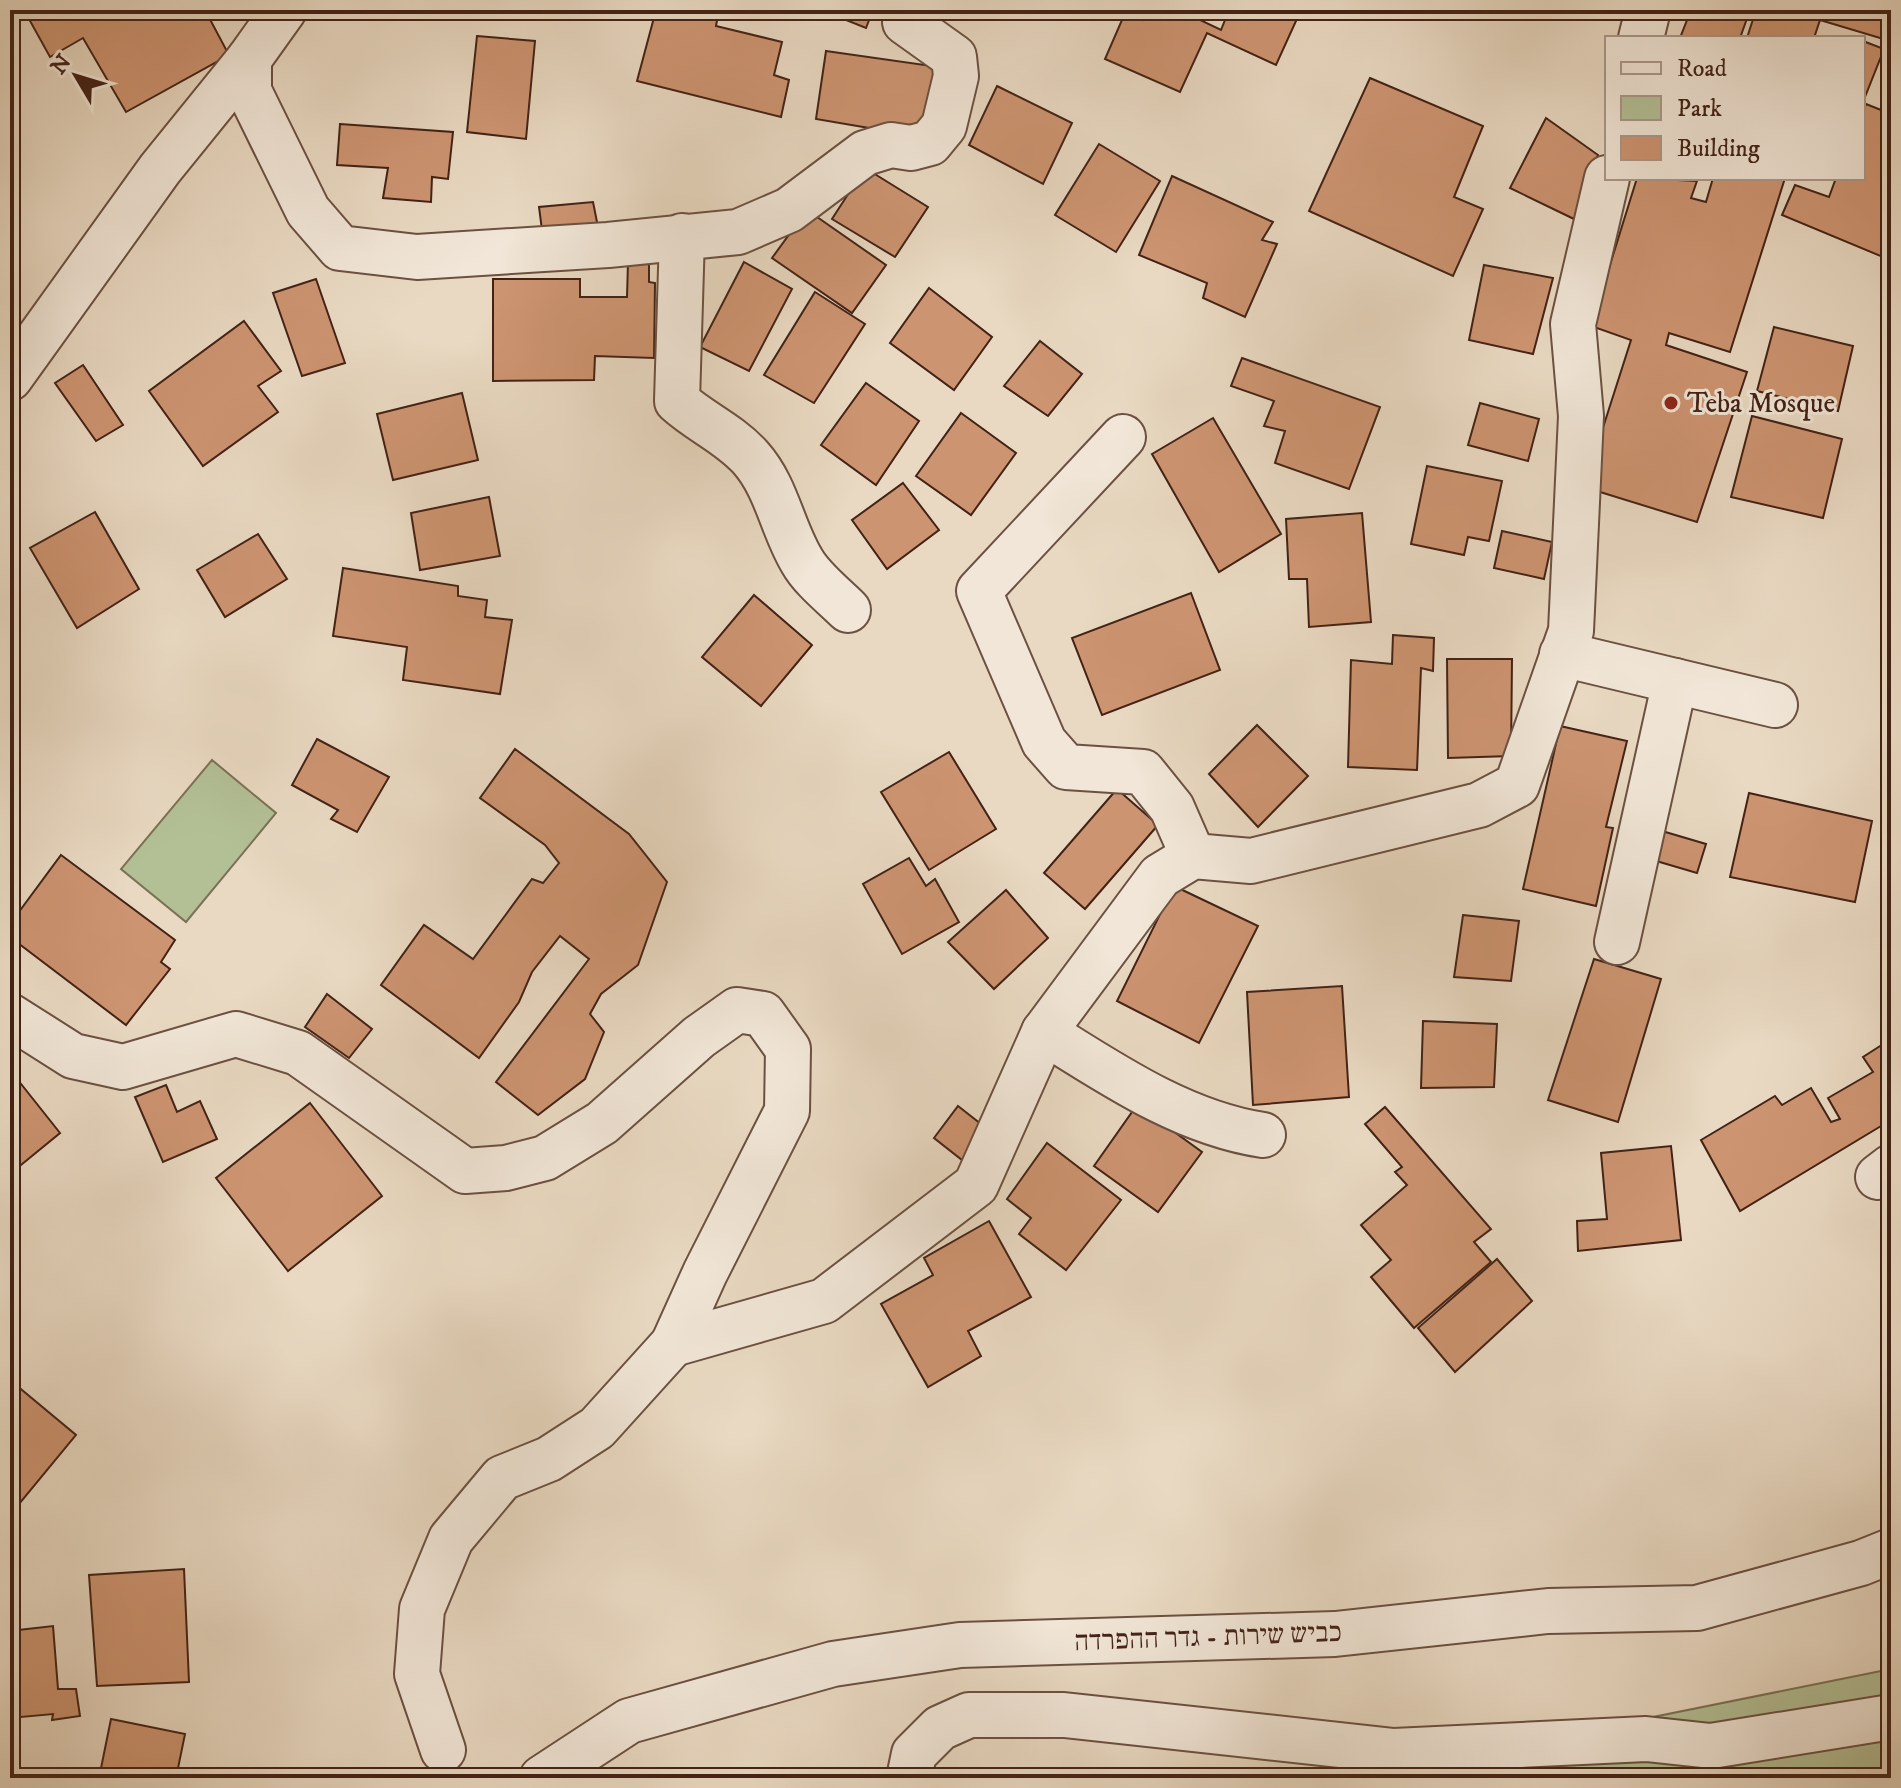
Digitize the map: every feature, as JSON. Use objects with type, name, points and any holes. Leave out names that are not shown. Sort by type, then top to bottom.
[{"type":"street","points":[[10,378],[160,169],[249,59],[284,10]]},
{"type":"street","points":[[1642,36],[1648,10]]},
{"type":"street","points":[[249,59],[249,91],[308,211],[340,248],[417,257],[608,245],[738,232],[789,210],[865,153],[891,145],[911,148],[930,143],[944,126],[956,76],[954,57],[905,22]]},
{"type":"street","points":[[673,1344],[824,1301],[976,1185],[1044,1032],[1160,876],[1193,856],[1251,861],[1479,805],[1517,785],[1571,631],[1581,416],[1573,324],[1607,180]]},
{"type":"street","points":[[682,236],[677,401],[693,416],[725,434],[752,458],[781,508],[802,563],[848,610]]},
{"type":"street","points":[[1123,437],[979,591],[1044,742],[1066,767],[1143,772],[1172,808],[1193,856]]},
{"type":"street","points":[[1562,654],[1775,705]]},
{"type":"street","points":[[1617,942],[1675,681]]},
{"type":"street","points":[[10,1016],[73,1056],[123,1067],[236,1034],[298,1053],[465,1171],[506,1168],[545,1158],[602,1123],[699,1037],[737,1010],[763,1014],[788,1049],[787,1111],[705,1273],[673,1344],[597,1428],[549,1459],[502,1478],[451,1539],[422,1609],[417,1674],[443,1750]]},
{"type":"street","points":[[1044,1032],[1126,1084],[1228,1130],[1263,1135]]},
{"type":"street","name":"כביש שירות - גדר ההפרדה","points":[[542,1778],[629,1721],[833,1664],[960,1645],[1335,1634],[1548,1611],[1697,1608],[1891,1551]]},
{"type":"street","points":[[909,1778],[914,1754],[940,1728],[969,1715],[1064,1715],[1394,1751],[1646,1739],[1711,1746],[1891,1717]]},
{"type":"green space","points":[[212,760],[276,813],[186,922],[121,869]]},
{"type":"green space","points":[[1891,1669],[1891,1778],[1423,1778],[1415,1765]]},
{"type":"building","points":[[24,10],[205,10],[229,55],[126,112],[83,38],[50,57]]},
{"type":"building","points":[[656,10],[719,10],[716,26],[782,42],[774,75],[789,80],[781,117],[637,81]]},
{"type":"building","points":[[821,10],[873,10],[866,28]]},
{"type":"building","points":[[1146,10],[1203,10],[1200,20],[1221,30],[1229,10],[1301,10],[1276,65],[1207,33],[1180,92],[1105,59],[1125,13],[1143,20]]},
{"type":"building","points":[[1691,10],[1750,10],[1741,36],[1681,36]]},
{"type":"building","points":[[1756,10],[1891,10],[1890,41],[1820,20],[1815,36],[1748,36]]},
{"type":"building","points":[[477,36],[535,41],[526,139],[467,132]]},
{"type":"building","points":[[1865,42],[1884,49],[1865,97]]},
{"type":"building","points":[[826,51],[939,67],[928,138],[816,119]]},
{"type":"building","points":[[1370,78],[1483,126],[1454,197],[1483,209],[1453,276],[1309,211]]},
{"type":"building","points":[[997,86],[1072,123],[1043,184],[969,145]]},
{"type":"building","points":[[1866,104],[1891,114],[1891,237],[1883,257],[1782,215],[1795,185],[1829,197],[1835,180],[1865,180]]},
{"type":"building","points":[[1546,118],[1598,155],[1574,219],[1510,188]]},
{"type":"building","points":[[340,124],[453,132],[448,179],[432,177],[431,202],[383,198],[388,168],[337,165]]},
{"type":"building","points":[[1099,144],[1160,181],[1116,252],[1055,215]]},
{"type":"building","points":[[865,168],[928,207],[895,257],[832,219]]},
{"type":"building","points":[[1172,176],[1273,222],[1262,240],[1277,244],[1245,317],[1203,298],[1207,283],[1139,255]]},
{"type":"building","points":[[1636,180],[1697,181],[1691,198],[1706,202],[1712,180],[1784,180],[1730,352],[1669,333],[1666,345],[1747,372],[1697,522],[1584,487],[1631,340],[1591,326]]},
{"type":"building","points":[[593,202],[599,232],[543,238],[539,207]]},
{"type":"building","points":[[807,210],[886,265],[852,313],[772,258]]},
{"type":"building","points":[[628,262],[649,264],[649,282],[655,283],[654,358],[595,356],[594,380],[493,381],[493,279],[580,279],[580,297],[627,297]]},
{"type":"building","points":[[744,262],[792,289],[749,371],[700,347]]},
{"type":"building","points":[[1484,265],[1553,278],[1533,354],[1469,340]]},
{"type":"building","points":[[316,279],[345,363],[302,376],[273,293]]},
{"type":"building","points":[[929,288],[992,337],[954,390],[890,343]]},
{"type":"building","points":[[815,292],[865,324],[814,403],[764,375]]},
{"type":"building","points":[[244,321],[281,371],[258,386],[278,412],[203,466],[149,391]]},
{"type":"building","points":[[1774,327],[1853,346],[1838,411],[1757,391]]},
{"type":"building","points":[[1040,341],[1082,374],[1048,416],[1004,386]]},
{"type":"building","points":[[1242,358],[1380,407],[1349,489],[1275,463],[1285,431],[1264,426],[1274,401],[1231,386]]},
{"type":"building","points":[[83,365],[123,425],[96,441],[55,383]]},
{"type":"building","points":[[866,383],[919,421],[876,485],[821,445]]},
{"type":"building","points":[[462,393],[478,460],[393,480],[377,414]]},
{"type":"building","points":[[1480,403],[1539,419],[1528,461],[1468,445]]},
{"type":"building","points":[[961,413],[1016,453],[971,515],[916,476]]},
{"type":"building","points":[[1752,416],[1842,439],[1823,518],[1731,497]]},
{"type":"building","points":[[1213,418],[1281,534],[1219,572],[1152,454]]},
{"type":"building","points":[[1427,466],[1502,481],[1489,541],[1468,537],[1464,555],[1411,544]]},
{"type":"building","points":[[903,483],[939,530],[887,569],[852,520]]},
{"type":"building","points":[[489,497],[500,556],[420,570],[411,513]]},
{"type":"building","points":[[95,512],[139,589],[77,628],[30,548]]},
{"type":"building","points":[[1362,513],[1371,622],[1309,627],[1307,579],[1289,579],[1286,519]]},
{"type":"building","points":[[1502,531],[1552,542],[1544,579],[1494,568]]},
{"type":"building","points":[[258,534],[287,579],[225,617],[197,570]]},
{"type":"building","points":[[343,568],[458,586],[458,596],[487,600],[485,617],[512,620],[500,694],[403,680],[407,647],[333,636]]},
{"type":"building","points":[[1191,593],[1220,670],[1102,715],[1072,638]]},
{"type":"building","points":[[754,595],[812,645],[761,706],[702,657]]},
{"type":"building","points":[[1393,635],[1434,638],[1433,671],[1421,668],[1417,770],[1348,767],[1351,660],[1392,664]]},
{"type":"building","points":[[1447,659],[1512,659],[1511,756],[1448,758]]},
{"type":"building","points":[[1257,725],[1308,776],[1258,827],[1209,774]]},
{"type":"building","points":[[1560,726],[1627,741],[1606,827],[1613,828],[1596,906],[1523,889]]},
{"type":"building","points":[[317,739],[389,777],[357,832],[331,819],[338,810],[292,785]]},
{"type":"building","points":[[515,749],[629,834],[667,882],[638,965],[601,994],[590,1014],[604,1032],[585,1079],[538,1115],[496,1082],[589,959],[560,936],[532,972],[519,1002],[479,1058],[381,985],[424,925],[473,959],[532,879],[543,883],[559,863],[545,845],[480,798]]},
{"type":"building","points":[[949,752],[996,829],[929,870],[881,792]]},
{"type":"building","points":[[1117,789],[1158,825],[1085,909],[1044,873]]},
{"type":"building","points":[[1749,793],[1872,821],[1855,902],[1730,877]]},
{"type":"building","points":[[1662,831],[1706,844],[1697,873],[1653,860]]},
{"type":"building","points":[[61,855],[175,940],[161,962],[170,969],[126,1025],[10,937],[10,924]]},
{"type":"building","points":[[909,858],[926,886],[935,879],[959,922],[902,954],[863,884]]},
{"type":"building","points":[[1174,886],[1258,926],[1199,1043],[1117,1001]]},
{"type":"building","points":[[1006,890],[1048,938],[994,989],[948,942]]},
{"type":"building","points":[[1463,915],[1519,921],[1511,981],[1454,977]]},
{"type":"building","points":[[1594,959],[1661,979],[1618,1122],[1548,1100]]},
{"type":"building","points":[[1342,986],[1349,1097],[1253,1105],[1247,992]]},
{"type":"building","points":[[327,994],[372,1029],[349,1058],[305,1027]]},
{"type":"building","points":[[1423,1021],[1497,1024],[1494,1087],[1421,1088]]},
{"type":"building","points":[[1891,1039],[1891,1120],[1740,1211],[1701,1140],[1775,1096],[1782,1105],[1811,1088],[1831,1122],[1840,1119],[1828,1098],[1873,1072],[1863,1057]]},
{"type":"building","points":[[10,1070],[60,1133],[10,1174]]},
{"type":"building","points":[[166,1085],[177,1112],[200,1101],[217,1139],[163,1162],[135,1097]]},
{"type":"building","points":[[310,1103],[382,1196],[288,1271],[216,1178]]},
{"type":"building","points":[[1137,1105],[1202,1152],[1158,1212],[1094,1166]]},
{"type":"building","points":[[958,1106],[986,1128],[962,1160],[934,1138]]},
{"type":"building","points":[[1385,1107],[1491,1229],[1474,1242],[1491,1262],[1414,1328],[1371,1277],[1391,1260],[1361,1225],[1407,1185],[1395,1172],[1402,1167],[1365,1124]]},
{"type":"building","points":[[1047,1143],[1121,1200],[1066,1270],[1019,1234],[1031,1218],[1007,1199]]},
{"type":"building","points":[[1671,1146],[1681,1240],[1578,1251],[1577,1221],[1607,1219],[1601,1153]]},
{"type":"building","points":[[989,1221],[1031,1297],[968,1331],[981,1356],[928,1387],[881,1304],[933,1275],[924,1258]]},
{"type":"building","points":[[1497,1259],[1532,1301],[1455,1372],[1418,1328]]},
{"type":"building","points":[[10,1380],[76,1435],[10,1515]]},
{"type":"building","points":[[184,1569],[189,1682],[97,1686],[89,1575]]},
{"type":"building","points":[[53,1626],[58,1689],[76,1689],[80,1716],[52,1720],[53,1714],[10,1718],[10,1631]]},
{"type":"building","points":[[111,1719],[185,1734],[176,1778],[99,1778]]},
{"type":"place","name":"Teba Mosque","points":[[1671,403]]}]
